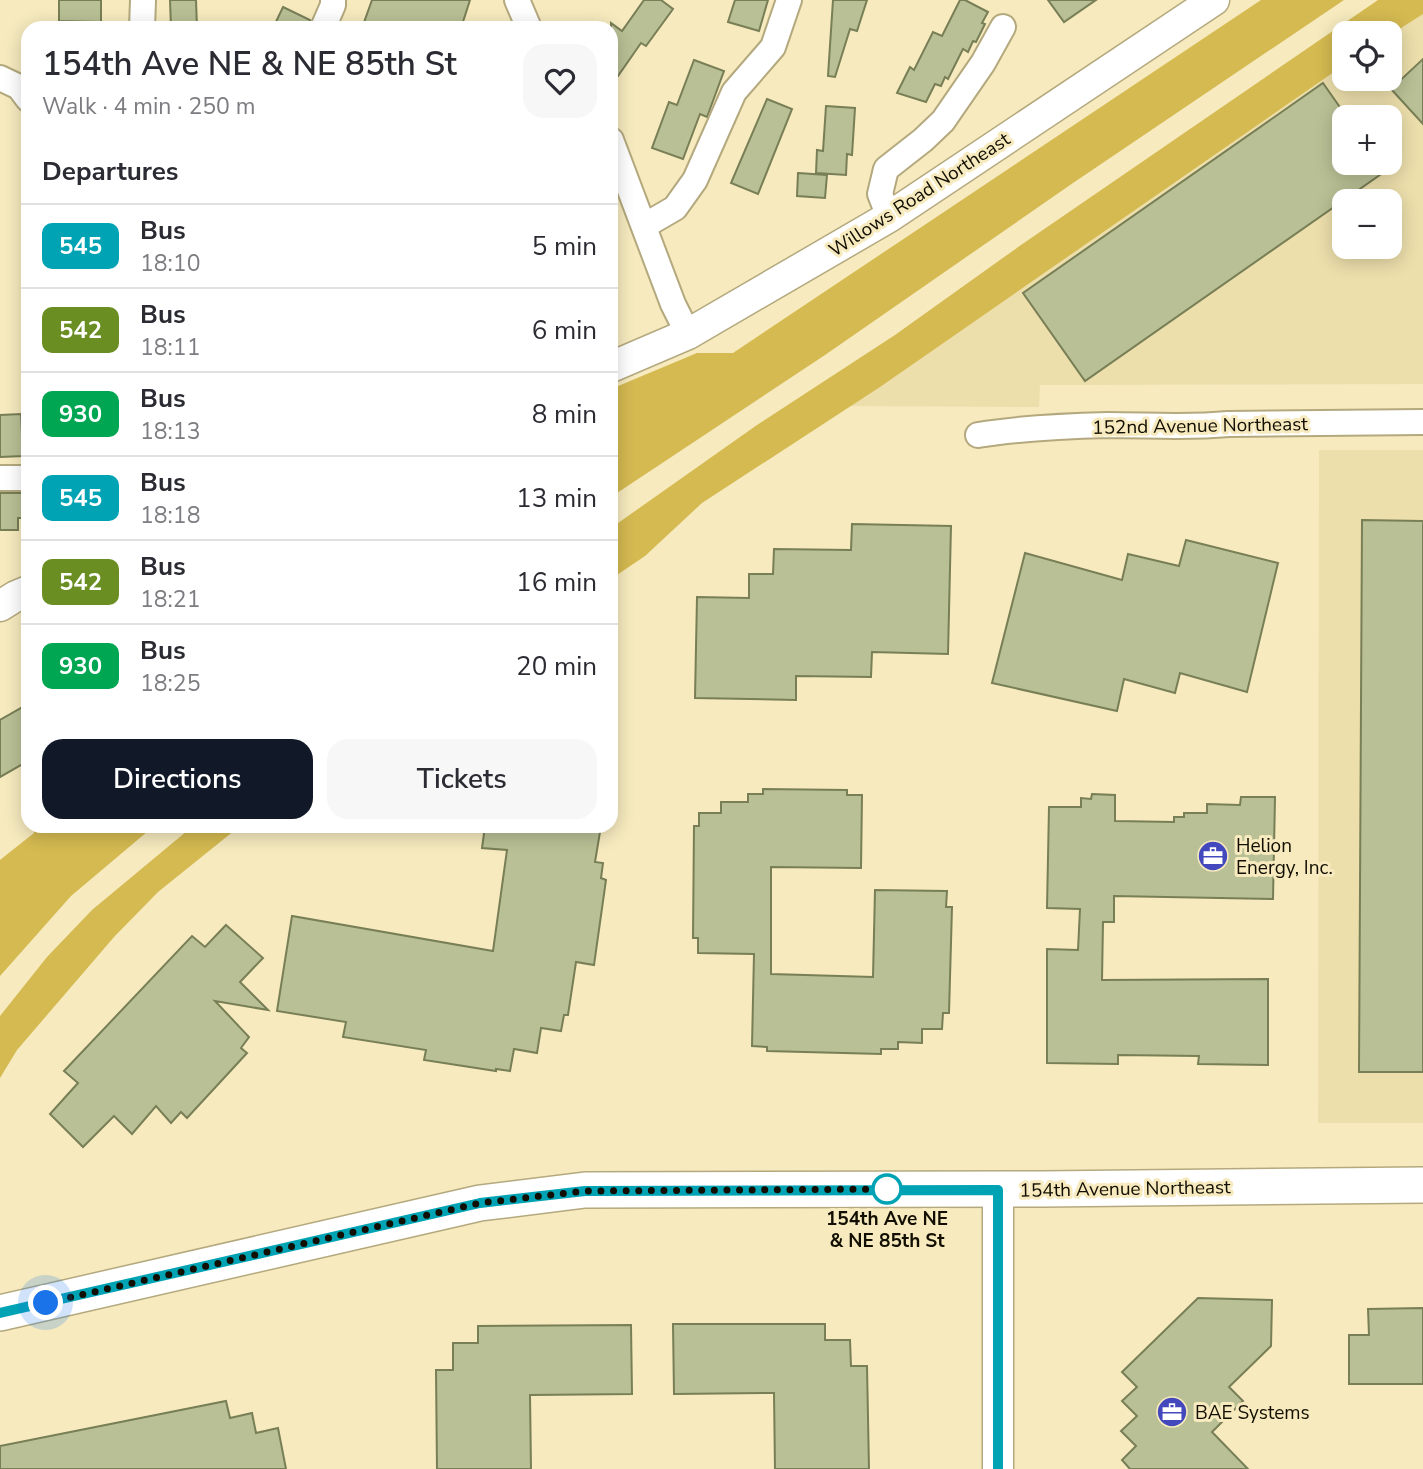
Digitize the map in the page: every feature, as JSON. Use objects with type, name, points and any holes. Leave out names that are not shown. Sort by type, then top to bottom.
[{"type":"main road","name":"154th Avenue Northeast","points":[[0,1313],[480,1203],[534,1195],[658,1189],[998,1190],[1423,1185]]},
{"type":"street","points":[[142,21],[143,0]]},
{"type":"street","points":[[326,21],[333,0]]},
{"type":"street","points":[[517,0],[526,21]]},
{"type":"street","points":[[644,226],[675,208],[695,180],[734,92],[773,47],[789,0]]},
{"type":"street","name":"Willows Road Northeast","points":[[618,364],[688,334],[889,217],[1214,0]]},
{"type":"street","points":[[889,217],[880,194],[886,169],[943,121],[983,63],[1003,27]]},
{"type":"street","points":[[0,78],[21,90]]},
{"type":"street","points":[[618,158],[673,304],[688,334]]},
{"type":"street","name":"152nd Avenue Northeast","points":[[978,435],[1109,425],[1202,427],[1228,424],[1423,422]]},
{"type":"street","points":[[0,478],[21,478]]},
{"type":"street","points":[[998,1190],[998,1469]]},
{"type":"shaded area","points":[[1261,0],[1344,0],[825,355],[618,492],[618,386],[697,353],[733,353]]},
{"type":"shaded area","points":[[1378,0],[1423,0],[1423,14],[1402,27],[1402,21],[1347,21]]},
{"type":"shaded area","points":[[1423,0],[1423,384],[1040,385],[1039,407],[843,406],[1332,60],[1332,91],[1402,91],[1402,21]]},
{"type":"shaded area","points":[[1332,32],[1332,73],[880,387],[702,503],[645,556],[618,574],[618,523],[757,425],[895,335]]},
{"type":"shaded area","points":[[1319,450],[1423,450],[1423,1123],[1318,1123]]},
{"type":"shaded area","points":[[34,833],[146,833],[71,896],[0,976],[0,860]]},
{"type":"shaded area","points":[[185,833],[231,833],[158,892],[114,937],[17,1050],[0,1078],[0,1016],[47,957],[92,910]]},
{"type":"building","points":[[59,0],[101,0],[101,21],[59,21]]},
{"type":"building","points":[[170,0],[196,0],[197,21],[171,21]]},
{"type":"building","points":[[372,0],[470,0],[463,21],[364,21]]},
{"type":"building","points":[[644,0],[661,0],[673,9],[646,46],[641,43],[618,76],[618,28],[622,31]]},
{"type":"building","points":[[735,0],[768,0],[759,31],[728,22]]},
{"type":"building","points":[[833,0],[867,0],[857,31],[850,29],[835,77],[828,76]]},
{"type":"building","points":[[960,0],[988,12],[976,42],[973,41],[968,52],[963,49],[948,79],[945,77],[941,86],[935,84],[926,102],[897,93],[910,67],[914,70],[933,32],[942,36]]},
{"type":"building","points":[[1048,0],[1096,0],[1064,22]]},
{"type":"building","points":[[283,7],[310,20],[310,21],[276,21]]},
{"type":"building","points":[[1423,59],[1423,124],[1393,91],[1402,91],[1402,79]]},
{"type":"building","points":[[694,60],[724,71],[707,117],[700,114],[683,159],[652,148],[669,102],[677,105]]},
{"type":"building","points":[[1323,83],[1338,105],[1332,105],[1332,175],[1380,175],[1360,189],[1332,189],[1332,208],[1085,381],[1023,293]]},
{"type":"building","points":[[767,99],[792,109],[758,194],[731,183]]},
{"type":"building","points":[[826,106],[855,108],[852,155],[847,154],[846,175],[816,173],[817,150],[823,151]]},
{"type":"building","points":[[798,173],[827,175],[825,198],[797,196]]},
{"type":"building","points":[[21,414],[21,456],[0,457],[0,415]]},
{"type":"building","points":[[0,493],[21,493],[18,530],[0,530]]},
{"type":"building","points":[[1362,520],[1423,521],[1423,1072],[1359,1072]]},
{"type":"building","points":[[852,524],[951,526],[948,654],[872,652],[871,677],[796,676],[796,700],[695,698],[697,597],[749,598],[749,574],[773,574],[774,549],[851,550]]},
{"type":"building","points":[[1186,540],[1278,563],[1247,692],[1180,673],[1175,693],[1124,679],[1117,711],[992,683],[1025,553],[1122,580],[1128,554],[1179,566]]},
{"type":"building","points":[[21,708],[21,765],[0,777],[0,720]]},
{"type":"building","points":[[763,789],[847,790],[847,795],[862,795],[861,868],[771,867],[771,974],[873,977],[875,890],[947,891],[946,907],[952,907],[949,1013],[943,1013],[942,1029],[922,1029],[922,1043],[898,1042],[898,1049],[881,1049],[881,1054],[767,1051],[767,1047],[752,1046],[754,954],[698,953],[698,938],[693,938],[694,826],[699,826],[699,813],[721,813],[721,802],[748,802],[748,794],[763,794]]},
{"type":"building","points":[[1092,794],[1115,795],[1115,821],[1174,822],[1174,817],[1184,817],[1184,813],[1207,813],[1207,804],[1240,805],[1241,797],[1275,797],[1273,899],[1114,896],[1114,922],[1103,922],[1102,980],[1268,979],[1268,1065],[1198,1064],[1199,1056],[1118,1055],[1118,1064],[1047,1063],[1047,949],[1078,950],[1080,909],[1047,908],[1049,807],[1081,807],[1081,798],[1091,799]]},
{"type":"building","points":[[484,833],[600,833],[595,862],[603,863],[601,878],[606,880],[594,965],[576,962],[568,1015],[564,1015],[561,1031],[541,1028],[537,1053],[514,1049],[510,1071],[424,1060],[426,1050],[343,1037],[346,1022],[277,1011],[292,916],[493,951],[507,850],[482,848]]},
{"type":"building","points":[[226,925],[263,958],[240,982],[268,1010],[215,1001],[249,1037],[241,1048],[247,1053],[187,1118],[181,1112],[171,1123],[156,1106],[132,1134],[114,1116],[83,1147],[50,1114],[78,1083],[64,1071],[192,936],[205,947]]},
{"type":"building","points":[[1198,1298],[1272,1300],[1271,1346],[1229,1387],[1243,1401],[1212,1432],[1248,1469],[1130,1469],[1122,1460],[1136,1446],[1121,1431],[1137,1416],[1122,1401],[1137,1387],[1122,1372]]},
{"type":"building","points":[[1423,1308],[1423,1384],[1349,1384],[1349,1335],[1369,1335],[1368,1309]]},
{"type":"building","points":[[673,1324],[825,1324],[825,1340],[850,1340],[851,1366],[867,1366],[869,1469],[775,1469],[774,1393],[674,1394]]},
{"type":"building","points":[[631,1325],[632,1394],[530,1395],[531,1469],[437,1469],[436,1370],[453,1370],[453,1343],[478,1343],[478,1326]]},
{"type":"building","points":[[226,1401],[230,1418],[252,1413],[256,1433],[278,1428],[286,1469],[0,1469],[0,1446]]},
{"type":"bus line","name":"545","points":[[0,1313],[480,1203],[534,1195],[658,1189],[998,1190],[998,1469]]},
{"type":"place","name":"Helion Energy, Inc.","points":[[1213,856]]},
{"type":"place","name":"154th Ave NE & NE 85th St","points":[[887,1189]]},
{"type":"place","name":"BAE Systems","points":[[1172,1412]]},
{"type":"route","points":[[46,1303],[480,1203],[534,1195],[658,1189],[887,1189]]}]
